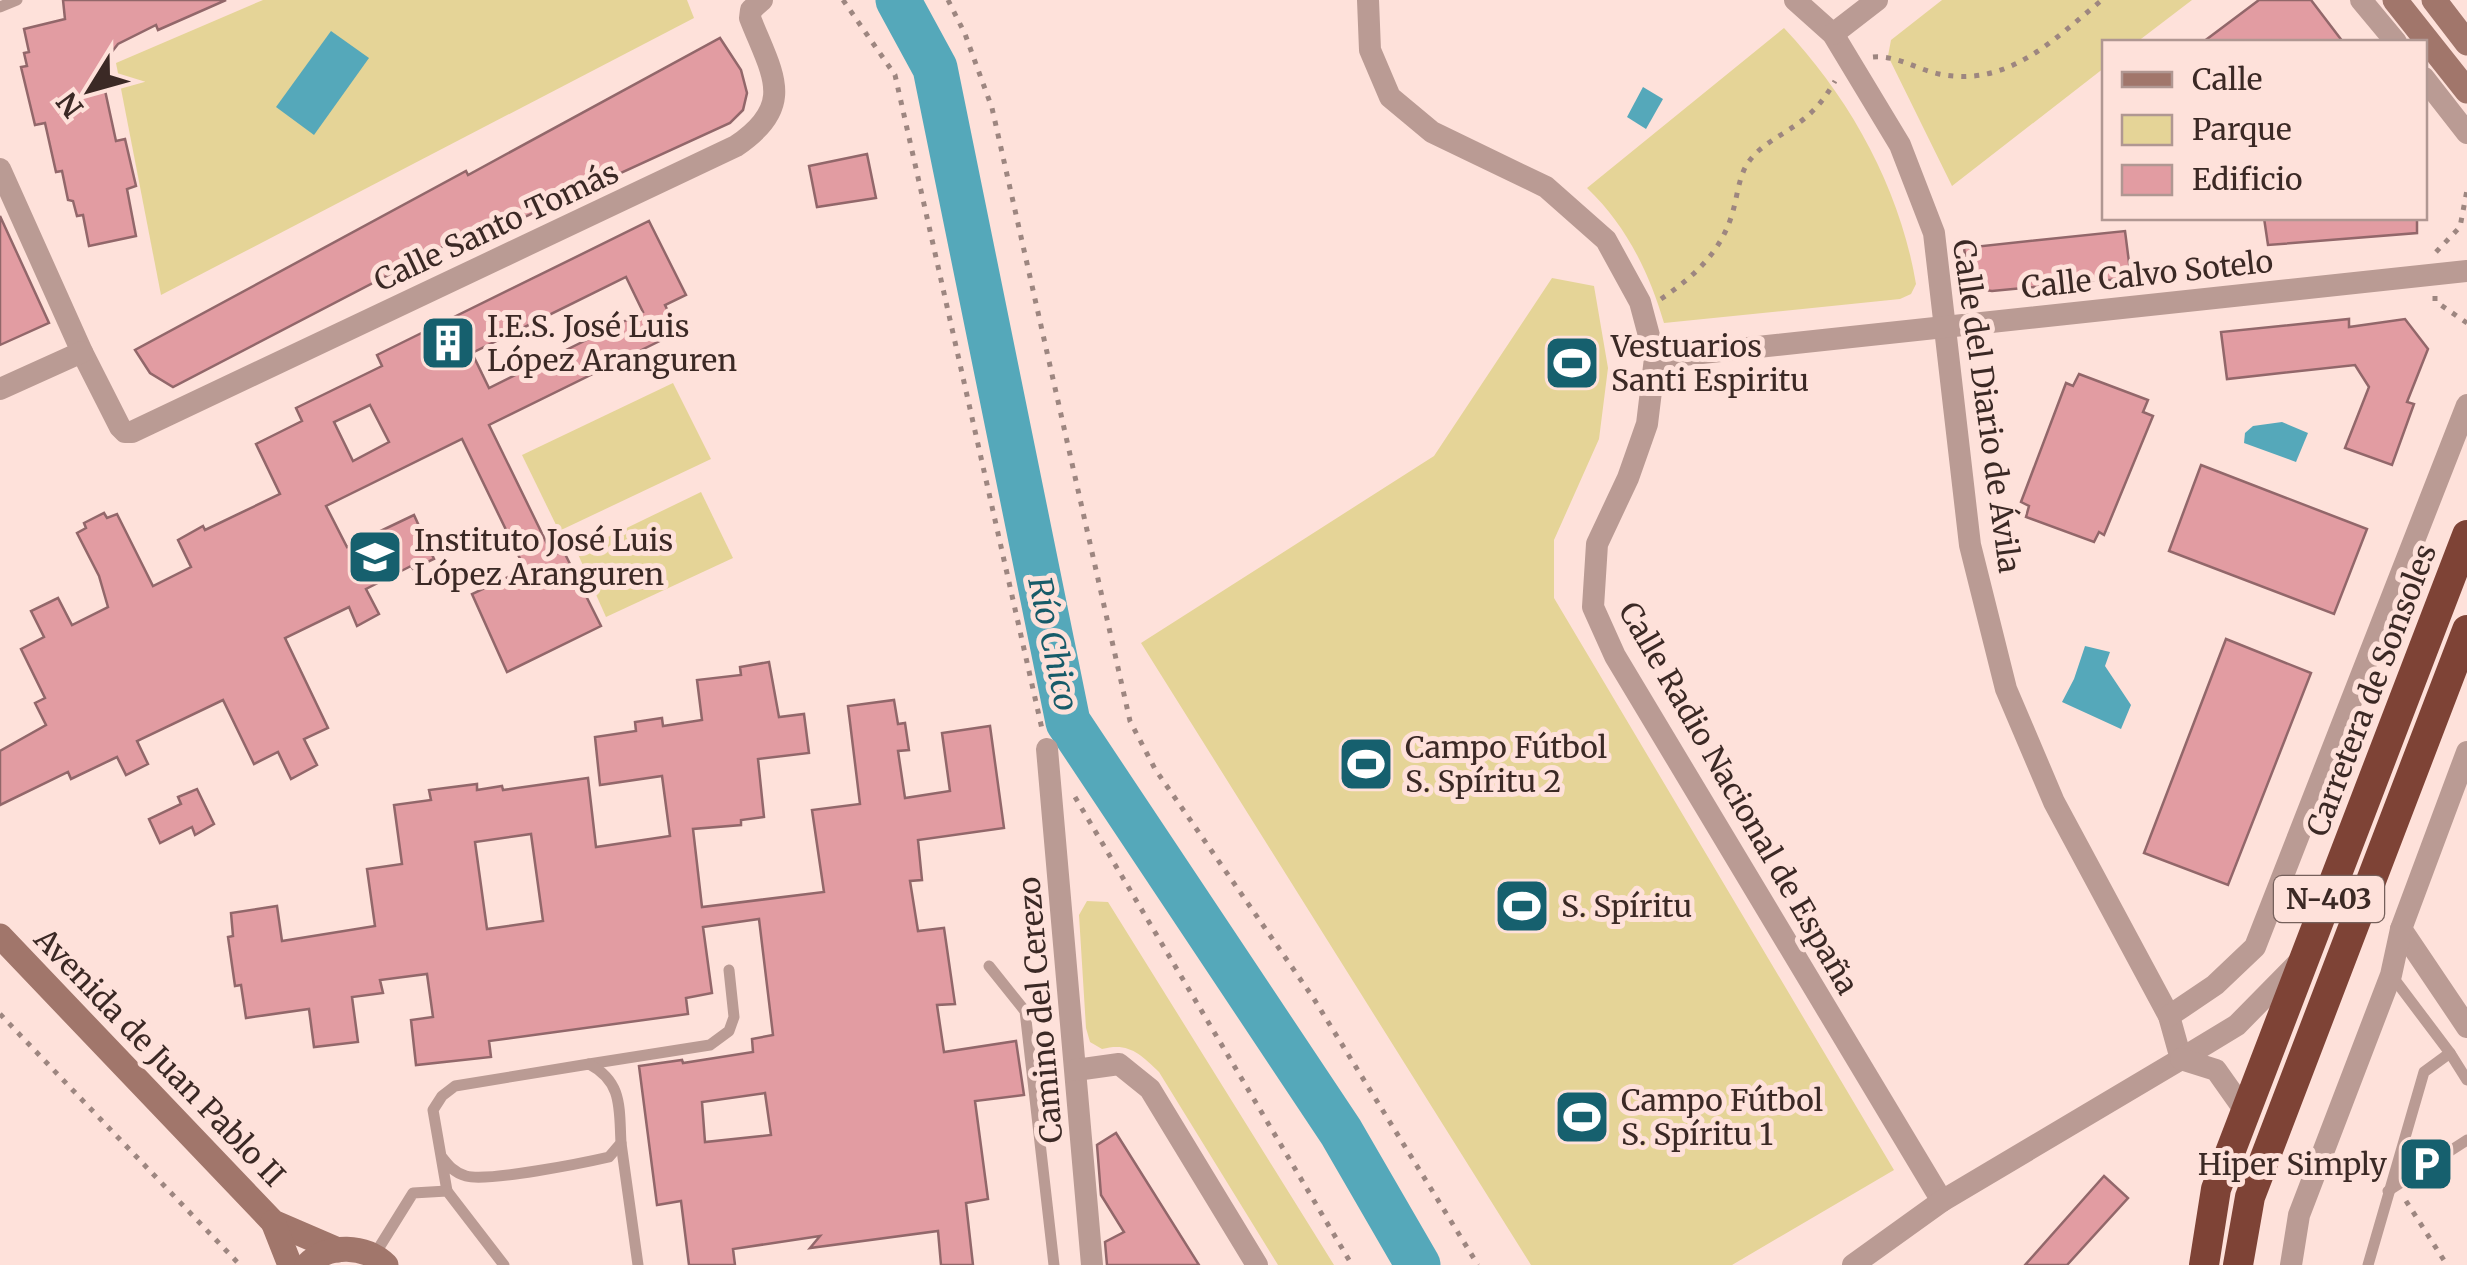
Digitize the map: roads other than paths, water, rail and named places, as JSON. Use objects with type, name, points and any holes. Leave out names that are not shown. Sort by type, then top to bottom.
[{"type":"highway","name":"Carretera de Sonsoles","points":[[2204,1265],[2216,1189],[2467,536]]},
{"type":"highway","name":"N-403","points":[[2238,1265],[2250,1197],[2467,630]]},
{"type":"main road","points":[[2395,0],[2427,40]]},
{"type":"main road","points":[[2434,0],[2467,43]]},
{"type":"main road","points":[[2427,40],[2467,91]]},
{"type":"main road","name":"Avenida de Juan Pablo II","points":[[0,936],[274,1222],[338,1250]]},
{"type":"main road","name":"Avenida de Juan Pablo II","points":[[274,1222],[290,1265]]},
{"type":"main road","points":[[307,1265],[338,1250],[356,1249],[380,1260]]},
{"type":"street","name":"Calle Santo Tomás","points":[[82,352],[125,432],[700,162],[754,134],[768,117],[776,84],[750,18],[751,10],[762,0]]},
{"type":"street","name":"Calle Radio Nacional de España","points":[[1368,0],[1370,50],[1390,97],[1432,132],[1546,187],[1606,240],[1640,302],[1656,358],[1648,424],[1597,544],[1592,607],[1616,656],[1942,1201]]},
{"type":"street","name":"Calle del Diario de Ávila","points":[[1795,0],[1833,34],[1848,58],[1900,145],[1934,232],[1970,545],[2006,689],[2054,802],[2169,1016],[2181,1059]]},
{"type":"street","points":[[1833,34],[1877,0]]},
{"type":"street","points":[[2362,0],[2394,40]]},
{"type":"street","points":[[2427,82],[2467,133]]},
{"type":"street","points":[[0,169],[82,352],[0,389]]},
{"type":"street","name":"Calle Calvo Sotelo","points":[[1656,358],[2467,271]]},
{"type":"street","name":"Carretera de Sonsoles","points":[[2169,1016],[2215,984],[2255,946],[2467,405]]},
{"type":"street","name":"Camino del Cerezo","points":[[1046,749],[1092,1265]]},
{"type":"street","points":[[2291,1265],[2299,1216],[2391,975],[2401,930],[2467,752]]},
{"type":"street","points":[[2401,930],[2467,1026]]},
{"type":"street","points":[[1853,1265],[1942,1201],[2237,1025],[2309,952]]},
{"type":"street","points":[[2181,1059],[2216,1070],[2246,1111]]},
{"type":"street","points":[[1076,1070],[1119,1064],[1150,1089],[1257,1265]]},
{"type":"lane","points":[[0,7],[17,0]]},
{"type":"lane","points":[[989,966],[1025,1011],[1054,1265]]},
{"type":"lane","points":[[504,1265],[447,1191],[433,1110],[442,1096],[454,1086],[710,1045],[729,1031],[734,1016],[729,970]]},
{"type":"lane","points":[[2391,975],[2467,1080]]},
{"type":"lane","points":[[2368,1265],[2424,1072],[2450,1052]]},
{"type":"lane","points":[[629,1055],[614,1068],[638,1265]]},
{"type":"lane","points":[[589,1064],[615,1086]]},
{"type":"lane","points":[[2392,1188],[2467,1140]]},
{"type":"lane","points":[[441,1156],[451,1168],[468,1177],[482,1177],[609,1157],[621,1143]]},
{"type":"lane","points":[[380,1260],[413,1193],[447,1191]]},
{"type":"water","points":[[331,31],[369,58],[314,135],[276,107]]},
{"type":"water","points":[[1643,87],[1663,99],[1646,129],[1627,117]]},
{"type":"water","points":[[2282,422],[2308,433],[2296,462],[2244,443],[2245,433],[2253,426]]},
{"type":"water","points":[[2085,646],[2110,652],[2105,666],[2131,705],[2121,729],[2062,702]]},
{"type":"waterway","name":"Río Chico","points":[[898,0],[935,68],[1068,722],[1341,1132],[1418,1265]]},
{"type":"place","name":"I.E.S. José Luis López Aranguren","points":[[448,343]]},
{"type":"place","name":"Vestuarios Santi Espiritu","points":[[1572,363]]},
{"type":"place","name":"Instituto José Luis López Aranguren","points":[[375,557]]},
{"type":"place","name":"Campo Fútbol S. Spíritu 2","points":[[1366,764]]},
{"type":"place","name":"S. Spíritu","points":[[1522,906]]},
{"type":"place","name":"Campo Fútbol S. Spíritu 1","points":[[1582,1117]]},
{"type":"place","name":"Hiper Simply","points":[[2426,1164]]}]
